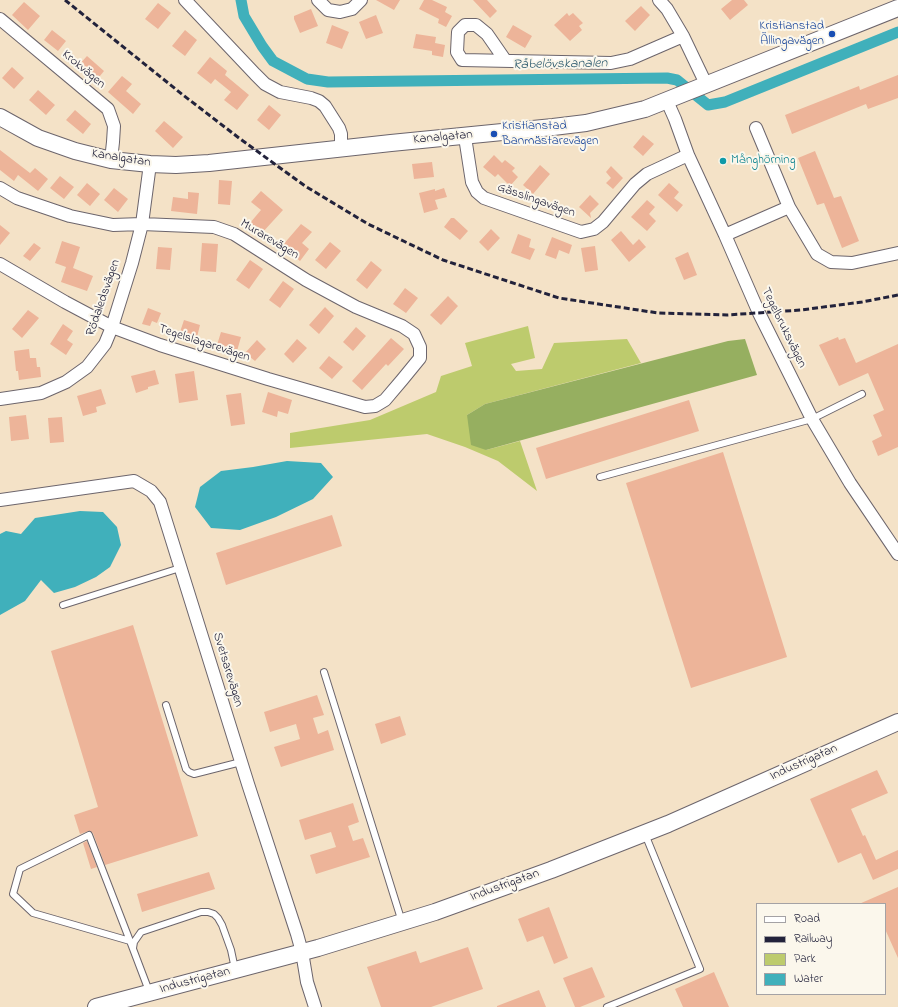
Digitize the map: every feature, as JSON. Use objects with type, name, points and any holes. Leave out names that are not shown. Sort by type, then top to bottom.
[{"type":"street","points":[[185,0],[265,84],[280,92],[311,98],[319,101],[325,106],[330,112],[341,134],[341,148]]},
{"type":"street","points":[[318,0],[328,10],[340,12],[352,9],[361,0]]},
{"type":"street","points":[[660,0],[683,36],[700,87]]},
{"type":"street","name":"Kanalgatan","points":[[0,117],[38,138],[75,151],[111,160],[176,165],[465,137],[586,123],[622,115],[673,99],[898,8]]},
{"type":"street","name":"Krokvägen","points":[[0,19],[108,109],[114,126],[111,160]]},
{"type":"street","points":[[505,60],[611,63],[630,59],[683,36]]},
{"type":"street","name":"Tegelbruksvägen","points":[[673,99],[675,119],[688,155],[759,313],[812,419],[850,483],[898,554]]},
{"type":"street","points":[[756,128],[789,207],[817,254],[831,262],[852,263],[898,253]]},
{"type":"street","name":"Gässlingavägen","points":[[465,137],[472,182],[477,192],[484,198],[581,232],[594,229],[603,222],[635,184],[647,174],[688,155]]},
{"type":"street","name":"Rödaledsvägen","points":[[0,399],[41,393],[66,382],[87,367],[105,344],[112,327],[132,263],[142,224],[150,164]]},
{"type":"street","name":"Murarevägen","points":[[0,188],[17,198],[70,216],[113,225],[142,224],[214,227],[234,234],[306,280],[356,307],[402,326],[414,334],[420,347],[420,358],[402,380]]},
{"type":"street","points":[[725,236],[789,207]]},
{"type":"street","name":"Tegelslagarevägen","points":[[2,267],[112,327],[167,347],[268,379],[365,407],[375,406],[385,400],[402,380]]},
{"type":"street","name":"Svetsarevägen","points":[[0,500],[134,481],[151,491],[160,502],[302,952],[307,982],[315,1007]]},
{"type":"street","name":"Industrigatan","points":[[96,1007],[302,952],[435,912],[551,870],[644,833],[898,722]]},
{"type":"lane","points":[[600,477],[812,419],[862,394]]},
{"type":"lane","points":[[63,605],[180,568]]},
{"type":"lane","points":[[324,672],[402,922]]},
{"type":"lane","points":[[166,705],[186,769],[189,772],[194,774],[241,762]]},
{"type":"lane","points":[[608,1007],[700,969],[644,833]]},
{"type":"lane","points":[[130,941],[33,913],[14,894],[20,869],[89,835],[130,941],[150,993]]},
{"type":"lane","points":[[133,949],[134,942],[141,932],[201,912],[208,912],[214,914],[222,926],[231,950],[236,970]]},
{"type":"green space","points":[[528,326],[535,358],[511,364],[516,371],[542,369],[554,343],[627,339],[641,363],[485,404],[467,415],[486,450],[520,441],[537,491],[498,461],[465,447],[427,434],[290,448],[290,433],[370,420],[436,392],[441,376],[472,366],[465,343]]},
{"type":"green space","points":[[745,339],[757,375],[486,450],[471,445],[467,415],[485,404],[728,341]]},
{"type":"water","points":[[287,461],[321,463],[333,477],[313,499],[276,517],[240,530],[211,528],[195,507],[200,487],[221,471]]},
{"type":"water","points":[[80,511],[103,512],[117,527],[121,545],[110,567],[96,577],[75,587],[54,593],[41,580],[25,601],[0,615],[0,534],[6,531],[21,534],[35,518]]},
{"type":"building","points":[[376,0],[400,0],[394,10]]},
{"type":"building","points":[[424,0],[432,0],[447,7],[445,12],[452,16],[446,27],[438,23],[439,19],[419,9]]},
{"type":"building","points":[[473,0],[487,0],[497,11],[490,18]]},
{"type":"building","points":[[732,0],[744,0],[748,5],[730,20],[721,9]]},
{"type":"building","points":[[24,2],[40,16],[28,30],[12,15]]},
{"type":"building","points":[[158,3],[171,13],[158,29],[145,19]]},
{"type":"building","points":[[641,6],[650,15],[635,31],[625,21]]},
{"type":"building","points":[[311,9],[318,26],[300,33],[294,16]]},
{"type":"building","points":[[567,13],[569,16],[573,13],[583,23],[579,26],[582,30],[570,41],[554,25]]},
{"type":"building","points":[[376,15],[383,33],[366,39],[359,22]]},
{"type":"building","points":[[332,25],[349,32],[342,49],[326,43]]},
{"type":"building","points":[[513,25],[532,36],[525,48],[506,37]]},
{"type":"building","points":[[52,30],[66,41],[58,51],[44,40]]},
{"type":"building","points":[[185,30],[197,40],[185,56],[172,46]]},
{"type":"building","points":[[416,34],[436,37],[435,43],[445,45],[443,57],[432,55],[432,51],[413,48]]},
{"type":"building","points":[[87,56],[104,71],[95,82],[77,67]]},
{"type":"building","points":[[210,57],[227,71],[225,75],[249,95],[237,110],[224,100],[231,92],[215,79],[211,84],[197,73]]},
{"type":"building","points":[[12,67],[24,78],[14,89],[2,78]]},
{"type":"building","points":[[898,75],[898,98],[868,109],[866,104],[792,134],[785,115],[859,86],[860,90]]},
{"type":"building","points":[[122,76],[132,84],[126,91],[141,104],[133,114],[108,92]]},
{"type":"building","points":[[38,90],[55,105],[46,115],[29,100]]},
{"type":"building","points":[[269,105],[281,115],[269,130],[257,120]]},
{"type":"building","points":[[75,110],[91,124],[83,134],[66,120]]},
{"type":"building","points":[[164,121],[183,137],[173,148],[155,131]]},
{"type":"building","points":[[643,135],[654,144],[643,156],[633,147]]},
{"type":"building","points":[[0,150],[30,173],[35,168],[48,179],[38,191],[18,175],[14,181],[0,170]]},
{"type":"building","points":[[815,151],[834,198],[841,196],[859,241],[842,248],[824,203],[817,205],[798,158]]},
{"type":"building","points":[[494,155],[502,163],[505,160],[515,168],[512,171],[518,177],[510,186],[498,174],[495,177],[483,167]]},
{"type":"building","points":[[432,162],[434,177],[414,179],[412,164]]},
{"type":"building","points":[[540,165],[550,174],[533,194],[523,185]]},
{"type":"building","points":[[611,166],[623,178],[613,189],[606,183],[611,178],[606,172]]},
{"type":"building","points":[[60,176],[74,187],[64,199],[50,188]]},
{"type":"building","points":[[219,180],[232,181],[230,205],[218,204]]},
{"type":"building","points":[[87,183],[100,194],[90,206],[77,195]]},
{"type":"building","points":[[669,183],[679,192],[674,198],[683,205],[677,212],[658,195]]},
{"type":"building","points":[[114,188],[128,199],[118,212],[104,200]]},
{"type":"building","points":[[444,188],[447,197],[435,200],[438,209],[424,213],[419,193]]},
{"type":"building","points":[[261,191],[283,210],[262,233],[250,223],[261,210],[251,202]]},
{"type":"building","points":[[188,192],[199,193],[197,214],[171,211],[173,197],[188,199]]},
{"type":"building","points":[[590,195],[599,204],[590,213],[591,218],[579,207]]},
{"type":"building","points":[[647,200],[655,207],[649,214],[656,221],[647,231],[631,217]]},
{"type":"building","points":[[451,218],[454,218],[468,231],[460,240],[444,227]]},
{"type":"building","points":[[301,224],[312,232],[302,243],[309,249],[300,261],[282,246]]},
{"type":"building","points":[[0,225],[10,233],[0,245]]},
{"type":"building","points":[[491,229],[500,238],[488,251],[479,242]]},
{"type":"building","points":[[621,231],[633,245],[639,239],[646,247],[629,262],[611,240]]},
{"type":"building","points":[[518,234],[531,239],[529,247],[535,249],[530,260],[511,253]]},
{"type":"building","points":[[552,237],[572,245],[569,254],[559,250],[556,259],[545,255]]},
{"type":"building","points":[[62,241],[80,247],[73,268],[93,276],[87,291],[61,282],[66,267],[55,263]]},
{"type":"building","points":[[330,242],[341,251],[326,269],[315,260]]},
{"type":"building","points":[[34,243],[41,248],[30,261],[23,256]]},
{"type":"building","points":[[202,243],[218,244],[216,272],[200,271]]},
{"type":"building","points":[[595,246],[598,270],[585,272],[581,248]]},
{"type":"building","points":[[158,247],[172,248],[170,270],[156,269]]},
{"type":"building","points":[[688,252],[697,275],[684,280],[675,258]]},
{"type":"building","points":[[250,260],[263,269],[249,289],[236,280]]},
{"type":"building","points":[[371,261],[382,270],[367,289],[356,280]]},
{"type":"building","points":[[283,281],[294,289],[280,308],[269,300]]},
{"type":"building","points":[[405,288],[418,298],[406,313],[393,304]]},
{"type":"building","points":[[448,296],[458,306],[441,325],[430,315]]},
{"type":"building","points":[[325,307],[334,316],[319,334],[309,325]]},
{"type":"building","points":[[148,308],[161,313],[157,323],[152,321],[150,326],[142,324]]},
{"type":"building","points":[[28,310],[39,318],[22,338],[12,329]]},
{"type":"building","points":[[184,320],[200,325],[197,337],[180,332]]},
{"type":"building","points":[[63,324],[73,331],[67,340],[73,344],[66,355],[50,344]]},
{"type":"building","points":[[356,327],[366,336],[353,351],[343,342]]},
{"type":"building","points":[[221,332],[241,337],[237,351],[217,345]]},
{"type":"building","points":[[838,337],[839,340],[845,338],[856,363],[898,344],[898,447],[878,456],[872,441],[882,436],[873,415],[884,410],[868,373],[839,386],[819,345]]},
{"type":"building","points":[[391,338],[404,349],[388,366],[386,364],[362,390],[352,381]]},
{"type":"building","points":[[297,339],[307,348],[293,363],[284,354]]},
{"type":"building","points":[[257,340],[266,349],[255,361],[245,353]]},
{"type":"building","points":[[29,349],[30,358],[36,358],[37,367],[40,367],[41,377],[19,380],[18,371],[16,371],[14,351]]},
{"type":"building","points":[[329,356],[343,367],[332,379],[319,368]]},
{"type":"building","points":[[155,370],[159,384],[148,387],[148,389],[136,393],[131,376]]},
{"type":"building","points":[[194,371],[198,400],[179,403],[175,374]]},
{"type":"building","points":[[101,389],[106,404],[96,407],[97,412],[83,416],[77,396]]},
{"type":"building","points":[[268,392],[292,400],[288,414],[278,411],[277,417],[262,412]]},
{"type":"building","points":[[241,393],[245,424],[231,426],[226,395]]},
{"type":"building","points":[[689,400],[699,431],[546,479],[536,448]]},
{"type":"building","points":[[26,415],[29,439],[11,441],[9,417]]},
{"type":"building","points":[[62,417],[64,442],[50,443],[48,418]]},
{"type":"building","points":[[723,452],[787,657],[691,688],[626,483]]},
{"type":"building","points":[[332,515],[342,546],[226,585],[216,553]]},
{"type":"building","points":[[133,625],[198,836],[105,865],[93,833],[89,831],[80,834],[74,815],[98,807],[51,651]]},
{"type":"building","points":[[317,695],[324,715],[313,718],[318,734],[328,730],[334,750],[281,767],[274,747],[300,739],[296,724],[270,732],[264,712]]},
{"type":"building","points":[[400,716],[406,735],[381,744],[375,724]]},
{"type":"building","points":[[877,770],[888,793],[851,809],[876,860],[898,850],[898,869],[873,880],[861,853],[838,863],[810,799]]},
{"type":"building","points":[[353,803],[359,822],[348,826],[353,841],[363,838],[370,857],[316,874],[310,855],[336,847],[331,832],[305,840],[299,820]]},
{"type":"building","points":[[87,841],[97,867],[91,869],[83,843]]},
{"type":"building","points":[[209,872],[215,889],[142,912],[137,894]]},
{"type":"building","points":[[898,887],[898,958],[886,931],[886,903],[861,903]]},
{"type":"building","points":[[549,907],[568,958],[554,964],[543,936],[527,942],[518,919]]},
{"type":"building","points":[[468,947],[483,989],[431,1007],[381,1007],[367,967],[416,951],[420,963]]},
{"type":"building","points":[[592,967],[605,997],[580,1007],[575,1007],[563,978]]},
{"type":"building","points":[[714,972],[729,1007],[683,1007],[675,989]]},
{"type":"building","points":[[539,990],[546,1007],[497,1007],[497,1006]]},
{"type":"waterway","name":"Råbelövskanalen","points":[[241,0],[244,16],[273,61],[307,79],[328,82],[667,78],[677,80],[708,105],[725,102],[898,32]]},
{"type":"railway","points":[[65,0],[183,95],[305,186],[368,224],[443,260],[559,298],[658,313],[727,315],[801,310],[862,302],[898,295]]},
{"type":"place","name":"Kristianstad Ällingavägen","points":[[832,34]]},
{"type":"place","name":"Kristianstad Banmästarevägen","points":[[494,134]]},
{"type":"place","name":"Månghörning","points":[[723,161]]}]
